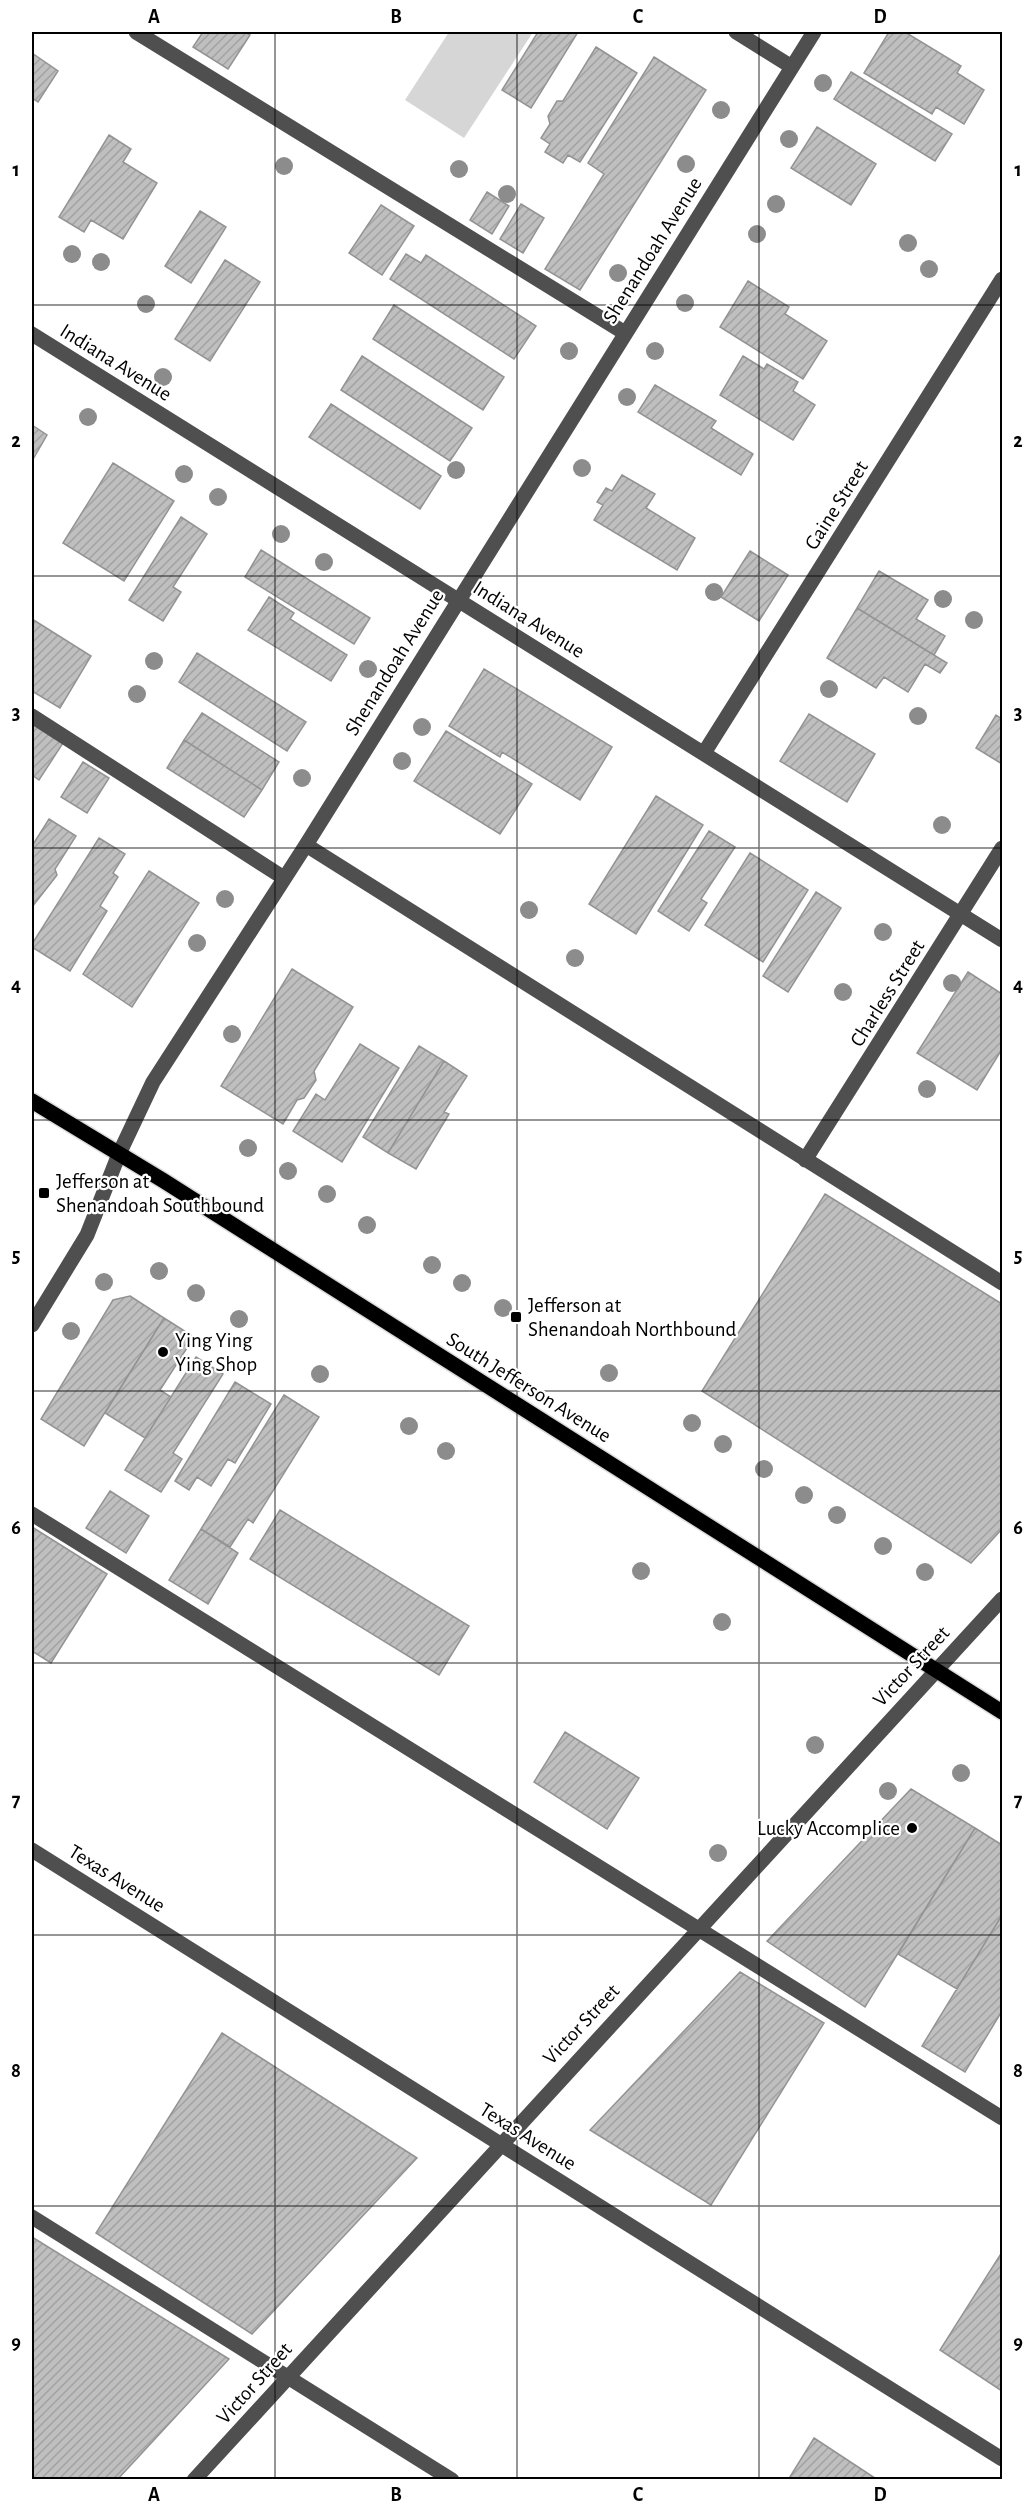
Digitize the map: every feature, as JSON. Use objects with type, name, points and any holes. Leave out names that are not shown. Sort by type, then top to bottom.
[{"type":"main road","name":"South Jefferson Avenue","points":[[32,1101],[1002,1712]]},
{"type":"street","points":[[136,32],[625,333]]},
{"type":"street","points":[[736,32],[792,67]]},
{"type":"street","name":"Shenandoah Avenue","points":[[32,1325],[87,1235],[100,1209],[119,1154],[153,1082],[306,845],[814,32]]},
{"type":"street","name":"Gaine Street","points":[[704,753],[1002,279]]},
{"type":"street","name":"Indiana Avenue","points":[[32,334],[1002,940]]},
{"type":"street","points":[[32,716],[284,878]]},
{"type":"street","points":[[306,845],[1002,1283]]},
{"type":"street","name":"Charless Street","points":[[806,1160],[1002,848]]},
{"type":"street","points":[[32,1514],[1002,2118]]},
{"type":"street","name":"Victor Street","points":[[194,2480],[1002,1599]]},
{"type":"street","name":"Texas Avenue","points":[[32,1850],[1002,2459]]},
{"type":"street","points":[[32,2217],[452,2480]]},
{"type":"shaded area","points":[[449,32],[533,32],[464,138],[405,100]]},
{"type":"building","points":[[203,32],[245,32],[250,35],[228,69],[193,47]]},
{"type":"building","points":[[538,32],[578,32],[531,108],[502,90]]},
{"type":"building","points":[[889,32],[905,32],[961,66],[957,73],[984,90],[964,124],[936,107],[932,114],[864,73]]},
{"type":"building","points":[[596,47],[637,73],[580,162],[568,155],[563,163],[545,152],[550,144],[541,138],[550,124],[548,116],[557,101],[563,101]]},
{"type":"building","points":[[32,53],[58,71],[38,102],[32,98]]},
{"type":"building","points":[[654,57],[706,90],[580,290],[545,269],[604,174],[588,163]]},
{"type":"building","points":[[851,72],[952,134],[935,161],[834,99]]},
{"type":"building","points":[[817,127],[876,164],[851,205],[791,168]]},
{"type":"building","points":[[109,135],[131,149],[123,162],[157,183],[123,239],[91,220],[84,232],[59,217]]},
{"type":"building","points":[[487,192],[509,206],[492,234],[470,220]]},
{"type":"building","points":[[521,204],[544,218],[523,253],[500,239]]},
{"type":"building","points":[[381,205],[414,226],[382,275],[349,253]]},
{"type":"building","points":[[200,211],[226,227],[191,283],[165,266]]},
{"type":"building","points":[[406,254],[421,263],[426,255],[536,326],[514,359],[390,279]]},
{"type":"building","points":[[225,260],[260,282],[210,361],[175,339]]},
{"type":"building","points":[[748,281],[789,307],[785,314],[827,341],[803,379],[720,327]]},
{"type":"building","points":[[394,305],[504,377],[483,410],[373,339]]},
{"type":"building","points":[[362,356],[472,428],[450,461],[341,390]]},
{"type":"building","points":[[743,356],[764,369],[767,364],[798,382],[793,391],[815,405],[793,440],[720,395]]},
{"type":"building","points":[[655,385],[716,421],[711,428],[753,454],[741,475],[638,412]]},
{"type":"building","points":[[331,404],[441,476],[420,509],[309,437]]},
{"type":"building","points":[[32,425],[47,435],[32,461]]},
{"type":"building","points":[[113,463],[174,501],[124,581],[63,543]]},
{"type":"building","points":[[622,475],[655,494],[646,508],[695,538],[677,570],[594,520],[603,505],[597,502],[606,488],[612,491]]},
{"type":"building","points":[[181,517],[207,534],[173,587],[181,592],[163,621],[129,600]]},
{"type":"building","points":[[261,550],[370,618],[354,644],[245,577]]},
{"type":"building","points":[[750,551],[788,575],[759,621],[721,597]]},
{"type":"building","points":[[879,571],[928,600],[916,619],[945,636],[934,655],[857,608]]},
{"type":"building","points":[[269,597],[294,613],[290,619],[347,655],[331,681],[248,630]]},
{"type":"building","points":[[857,608],[947,663],[940,673],[925,664],[908,692],[884,677],[876,688],[827,658]]},
{"type":"building","points":[[32,619],[91,656],[60,708],[32,691]]},
{"type":"building","points":[[197,653],[306,722],[287,751],[179,682]]},
{"type":"building","points":[[484,669],[612,747],[580,800],[502,752],[500,757],[449,726]]},
{"type":"building","points":[[202,713],[279,762],[262,790],[184,740]]},
{"type":"building","points":[[809,714],[875,754],[847,802],[780,761]]},
{"type":"building","points":[[996,715],[1002,719],[1002,764],[976,748]]},
{"type":"building","points":[[33,723],[63,743],[39,780],[32,775]]},
{"type":"building","points":[[446,731],[532,784],[500,834],[414,781]]},
{"type":"building","points":[[184,740],[262,790],[244,817],[167,768]]},
{"type":"building","points":[[83,762],[109,778],[87,813],[61,797]]},
{"type":"building","points":[[656,796],[703,825],[636,934],[589,904]]},
{"type":"building","points":[[49,819],[76,836],[55,869],[57,875],[32,907],[32,846]]},
{"type":"building","points":[[709,831],[735,847],[701,899],[707,903],[689,931],[658,911]]},
{"type":"building","points":[[99,838],[125,854],[113,873],[118,877],[100,906],[107,911],[70,971],[32,947],[32,944]]},
{"type":"building","points":[[750,853],[808,890],[763,962],[705,925]]},
{"type":"building","points":[[149,871],[199,903],[132,1007],[83,974]]},
{"type":"building","points":[[816,892],[841,908],[788,992],[763,976]]},
{"type":"building","points":[[292,969],[353,1007],[314,1071],[316,1080],[304,1098],[297,1100],[283,1124],[221,1086]]},
{"type":"building","points":[[968,972],[1002,994],[1002,1049],[977,1090],[917,1053]]},
{"type":"building","points":[[360,1044],[399,1068],[342,1162],[293,1131],[316,1094],[325,1100]]},
{"type":"building","points":[[419,1046],[444,1061],[388,1153],[363,1137]]},
{"type":"building","points":[[444,1061],[467,1076],[444,1112],[449,1114],[416,1169],[388,1153]]},
{"type":"building","points":[[825,1194],[1002,1304],[1002,1529],[971,1563],[702,1391]]},
{"type":"building","points":[[130,1296],[164,1318],[84,1446],[41,1419],[113,1300]]},
{"type":"building","points":[[164,1318],[194,1337],[160,1390],[171,1397],[145,1438],[105,1413]]},
{"type":"building","points":[[196,1357],[223,1374],[173,1453],[182,1459],[161,1492],[125,1470]]},
{"type":"building","points":[[235,1382],[271,1404],[235,1463],[228,1459],[211,1486],[197,1477],[189,1490],[175,1481]]},
{"type":"building","points":[[284,1395],[319,1417],[253,1523],[248,1519],[230,1547],[201,1529]]},
{"type":"building","points":[[110,1491],[149,1516],[126,1553],[86,1528]]},
{"type":"building","points":[[280,1510],[469,1626],[439,1675],[250,1559]]},
{"type":"building","points":[[32,1527],[107,1574],[51,1663],[32,1651]]},
{"type":"building","points":[[201,1529],[238,1553],[208,1604],[169,1580]]},
{"type":"building","points":[[565,1732],[639,1778],[607,1829],[534,1782]]},
{"type":"building","points":[[911,1789],[975,1828],[865,2007],[767,1941]]},
{"type":"building","points":[[975,1828],[1002,1845],[1002,1915],[957,1989],[898,1954]]},
{"type":"building","points":[[1002,1915],[1002,2011],[965,2072],[922,2046]]},
{"type":"building","points":[[740,1972],[824,2023],[711,2205],[590,2130]]},
{"type":"building","points":[[222,2033],[417,2158],[252,2334],[96,2233]]},
{"type":"building","points":[[32,2237],[229,2359],[117,2480],[32,2480]]},
{"type":"building","points":[[1002,2252],[1002,2391],[940,2350]]},
{"type":"building","points":[[814,2438],[878,2480],[788,2480]]},
{"type":"place","name":"Jefferson at Shenandoah Southbound","points":[[44,1193]]},
{"type":"place","name":"Jefferson at Shenandoah Northbound","points":[[516,1317]]},
{"type":"place","name":"Ying Ying Ying Shop","points":[[163,1352]]},
{"type":"place","name":"Lucky Accomplice","points":[[912,1828]]}]
